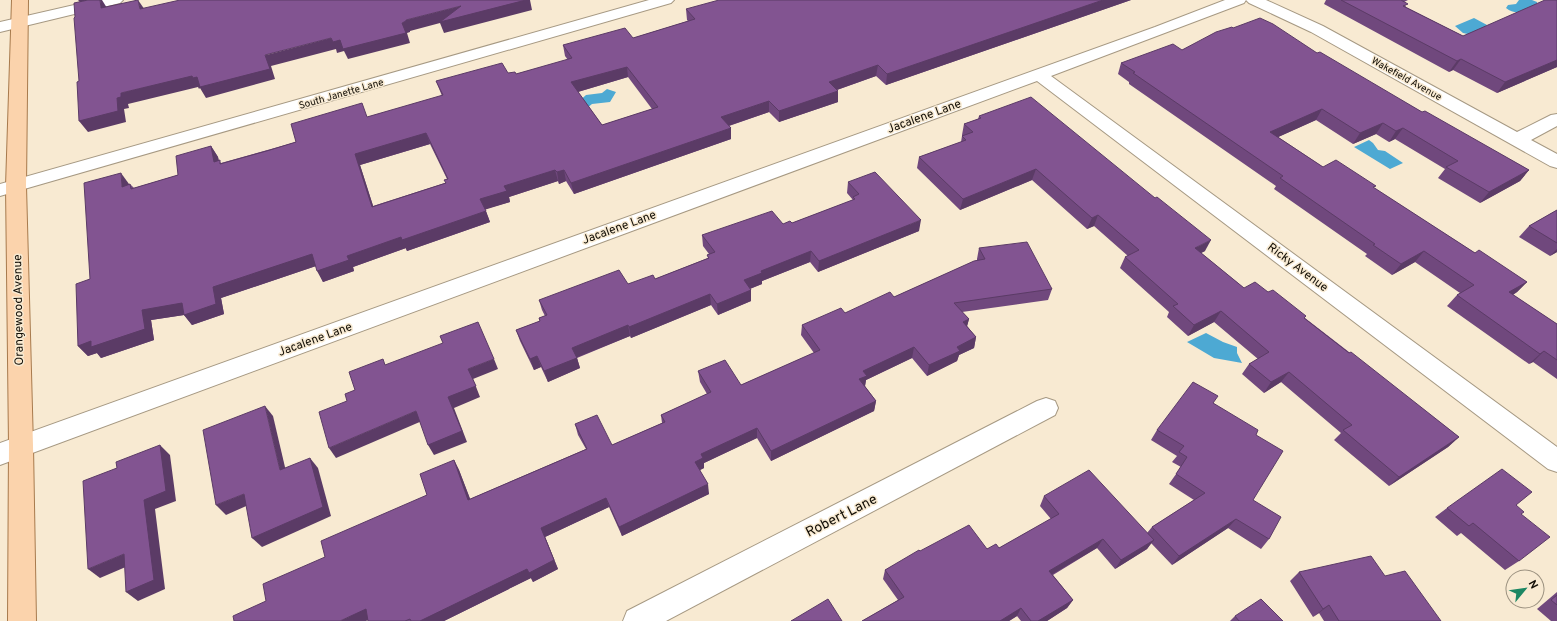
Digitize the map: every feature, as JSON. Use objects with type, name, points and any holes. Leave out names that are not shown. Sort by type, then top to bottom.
[{"type":"main road","name":"Orangewood Avenue","points":[[20,0],[8,188],[11,450],[22,621]]},
{"type":"street","points":[[0,27],[115,0]]},
{"type":"street","name":"South Janette Lane","points":[[8,188],[666,0]]},
{"type":"street","name":"Jacalene Lane","points":[[11,450],[1161,30],[1239,0]]},
{"type":"street","name":"Wakefield Avenue","points":[[1254,0],[1317,29],[1557,162]]},
{"type":"street","name":"Ricky Avenue","points":[[1038,74],[1557,460]]},
{"type":"street","points":[[1518,140],[1557,119]]},
{"type":"street","name":"Robert Lane","points":[[637,621],[1046,408]]},
{"type":"water","points":[[1519,0],[1532,0],[1537,2],[1537,5],[1522,12],[1510,11],[1506,8],[1508,5],[1516,4]]},
{"type":"water","points":[[1474,18],[1487,25],[1478,32],[1477,36],[1463,33],[1455,26]]},
{"type":"water","points":[[607,89],[616,92],[610,102],[592,104],[586,109],[575,105],[586,95],[602,93]]},
{"type":"water","points":[[1369,140],[1378,150],[1385,151],[1403,163],[1390,169],[1354,147]]},
{"type":"water","points":[[1206,333],[1223,342],[1237,347],[1237,353],[1242,363],[1214,358],[1187,342]]},
{"type":"building","points":[[88,0],[100,0],[101,8],[138,0],[140,9],[180,0],[526,0],[440,22],[461,6],[406,20],[402,23],[406,33],[343,49],[340,40],[333,42],[331,38],[265,55],[270,69],[200,87],[197,77],[193,78],[192,76],[121,93],[121,97],[117,98],[118,111],[79,121],[77,82],[79,81],[74,3]]},
{"type":"building","points":[[719,0],[1103,0],[887,74],[878,65],[829,82],[838,91],[779,111],[769,101],[721,117],[731,128],[571,183],[564,170],[557,172],[555,170],[504,186],[507,191],[480,199],[486,211],[402,240],[401,237],[347,256],[349,260],[317,271],[312,254],[213,287],[216,304],[184,315],[182,303],[142,310],[145,329],[91,347],[91,341],[78,346],[76,284],[90,279],[84,183],[121,173],[122,187],[130,184],[131,189],[178,175],[176,156],[211,146],[214,162],[220,160],[220,164],[270,150],[296,142],[291,124],[362,103],[367,117],[443,95],[436,81],[502,63],[508,73],[515,72],[516,74],[572,58],[563,45],[625,28],[633,38],[695,19],[686,9]],"holes":[[[627,67],[658,107],[602,125],[571,82]],[[426,133],[448,179],[444,180],[446,183],[372,207],[355,154]]]},
{"type":"building","points":[[1341,0],[1401,0],[1408,4],[1403,6],[1463,36],[1545,0],[1557,0],[1557,60],[1505,82],[1461,59],[1457,61]]},
{"type":"building","points":[[1260,18],[1273,24],[1317,53],[1320,52],[1422,112],[1425,111],[1529,170],[1489,192],[1446,167],[1458,161],[1403,128],[1396,131],[1383,123],[1360,133],[1322,109],[1270,132],[1323,167],[1336,160],[1376,186],[1373,187],[1475,253],[1479,250],[1527,282],[1509,292],[1557,324],[1557,360],[1544,351],[1540,354],[1457,295],[1474,285],[1424,251],[1401,264],[1373,245],[1375,244],[1280,178],[1283,176],[1133,73],[1135,72],[1121,63],[1173,44],[1182,50],[1216,32],[1232,27],[1233,28]]},
{"type":"building","points":[[1031,97],[1155,198],[1157,197],[1211,240],[1195,248],[1244,288],[1255,282],[1268,292],[1273,290],[1306,316],[1304,318],[1349,353],[1351,352],[1459,437],[1399,477],[1343,430],[1352,425],[1289,372],[1271,382],[1249,364],[1269,352],[1221,311],[1194,325],[1173,306],[1178,304],[1125,257],[1139,250],[1098,215],[1092,218],[1036,169],[963,199],[919,157],[966,140],[962,136],[973,132],[964,124],[981,118],[979,116]]},
{"type":"building","points":[[875,172],[921,220],[819,261],[811,251],[761,271],[762,273],[744,280],[751,290],[717,304],[710,294],[629,327],[628,325],[572,348],[577,358],[544,371],[537,356],[530,359],[516,330],[540,321],[539,318],[547,315],[539,300],[619,270],[628,284],[653,275],[655,279],[709,258],[707,255],[715,252],[702,235],[772,211],[783,224],[790,221],[792,223],[855,199],[853,197],[859,194],[848,182]]},
{"type":"building","points":[[1557,210],[1557,243],[1529,226]]},
{"type":"building","points":[[1027,242],[1052,289],[954,303],[969,319],[963,322],[976,337],[957,347],[960,351],[929,365],[914,347],[863,371],[867,376],[859,379],[876,401],[771,451],[757,428],[701,454],[703,458],[695,462],[708,484],[619,527],[606,498],[541,528],[554,560],[529,573],[527,569],[420,621],[411,621],[410,619],[405,621],[368,621],[366,609],[340,621],[234,621],[233,616],[266,601],[263,584],[325,557],[321,541],[427,495],[420,474],[454,460],[468,500],[587,449],[575,424],[597,415],[612,445],[665,422],[661,415],[711,392],[698,371],[725,360],[741,385],[820,350],[802,325],[841,308],[845,313],[890,292],[894,297],[974,261],[985,259],[979,248]]},
{"type":"building","points":[[478,322],[494,359],[468,369],[476,386],[448,397],[462,431],[428,445],[416,411],[329,448],[319,412],[347,401],[345,394],[355,390],[349,372],[383,359],[385,365],[443,343],[440,336]]},
{"type":"building","points":[[1193,382],[1218,396],[1213,403],[1258,430],[1256,435],[1283,451],[1253,500],[1281,517],[1269,539],[1236,519],[1179,556],[1152,527],[1205,493],[1176,474],[1187,457],[1179,452],[1184,446],[1157,430]]},
{"type":"building","points":[[265,406],[280,470],[310,458],[323,507],[252,538],[244,494],[216,505],[203,430]]},
{"type":"building","points":[[160,445],[166,491],[144,500],[154,580],[126,592],[124,554],[88,569],[83,481],[117,468],[116,462]]},
{"type":"building","points":[[1502,469],[1532,492],[1516,505],[1524,512],[1521,514],[1550,537],[1519,561],[1473,523],[1469,526],[1447,508]]},
{"type":"building","points":[[1089,470],[1154,540],[1121,560],[1103,539],[1049,571],[1073,600],[1038,621],[1031,621],[1021,608],[1000,621],[862,621],[904,597],[885,570],[919,550],[920,551],[969,525],[987,549],[996,544],[999,548],[1059,514],[1044,496]]},
{"type":"building","points":[[1371,556],[1385,576],[1405,571],[1441,621],[1339,621],[1329,605],[1323,609],[1299,572]]},
{"type":"building","points":[[1557,595],[1557,605],[1551,600]]},
{"type":"building","points":[[828,599],[842,621],[791,621]]},
{"type":"building","points":[[1261,599],[1283,621],[1239,621],[1235,616]]}]
